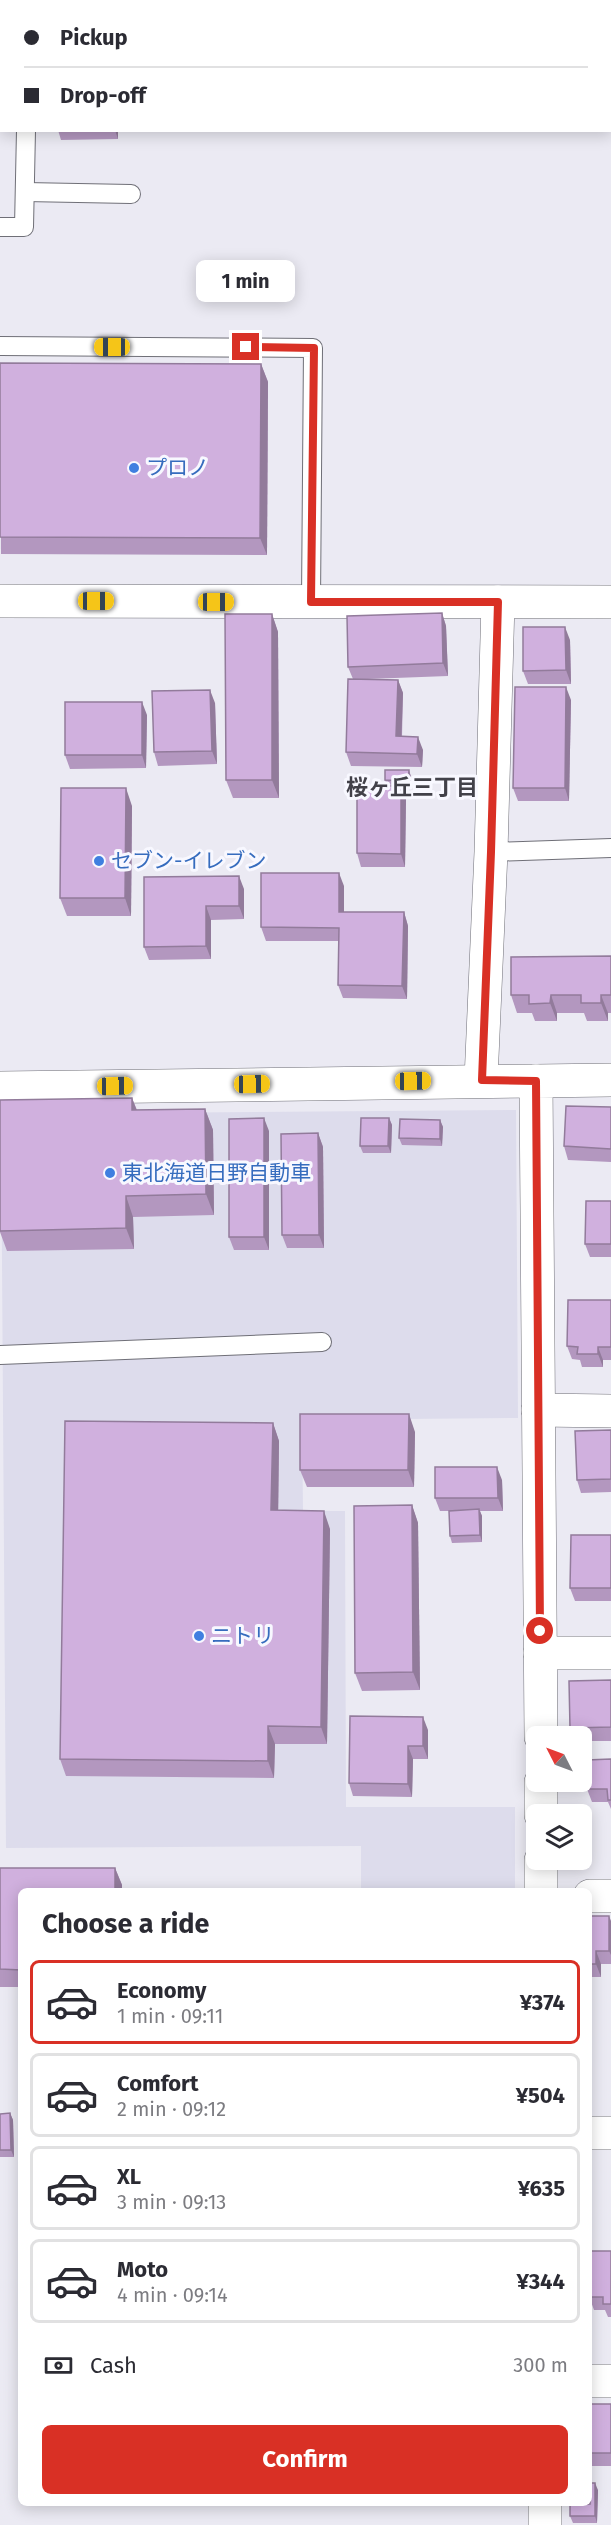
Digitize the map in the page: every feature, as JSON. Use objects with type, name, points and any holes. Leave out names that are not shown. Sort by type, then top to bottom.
[{"type":"street","points":[[0,601],[611,602]]},
{"type":"street","points":[[482,1080],[498,602]]},
{"type":"street","points":[[0,1088],[611,1080]]},
{"type":"street","points":[[536,1081],[541,1726]]},
{"type":"street","points":[[538,1410],[611,1411]]},
{"type":"street","points":[[540,1653],[611,1653]]},
{"type":"street","points":[[541,1870],[541,1888]]},
{"type":"street","points":[[592,1896],[611,1896]]},
{"type":"street","points":[[592,2133],[611,2133]]},
{"type":"street","points":[[592,2381],[611,2381]]},
{"type":"street","points":[[545,2506],[545,2525]]},
{"type":"lane","points":[[0,227],[24,227],[26,132]]},
{"type":"lane","points":[[25,192],[131,194]]},
{"type":"lane","points":[[0,346],[314,348],[311,602]]},
{"type":"lane","points":[[491,852],[611,848]]},
{"type":"lane","points":[[0,1355],[322,1342]]},
{"type":"shaded area","points":[[516,1110],[518,1418],[302,1420],[303,1511],[345,1511],[346,1807],[515,1807],[515,1888],[361,1888],[361,1846],[6,1848],[1,1114]]},
{"type":"building","name":"プロノ","points":[[0,363],[261,364],[260,538],[0,537]]},
{"type":"building","points":[[442,613],[443,663],[348,667],[347,616]]},
{"type":"building","points":[[225,614],[272,614],[272,780],[226,780]]},
{"type":"building","points":[[523,627],[565,627],[566,670],[523,671]]},
{"type":"building","points":[[348,679],[398,680],[396,736],[418,737],[417,754],[346,752]]},
{"type":"building","points":[[515,687],[566,687],[565,788],[513,788]]},
{"type":"building","points":[[210,690],[212,751],[154,752],[152,691]]},
{"type":"building","points":[[65,702],[142,702],[142,755],[65,755]]},
{"type":"building","points":[[385,770],[409,770],[408,781],[385,780]]},
{"type":"building","points":[[357,786],[401,786],[401,854],[357,853]]},
{"type":"building","name":"セブン-イレブン","points":[[61,788],[126,788],[125,898],[60,898]]},
{"type":"building","points":[[261,873],[339,873],[339,912],[404,912],[402,986],[338,985],[339,928],[261,927]]},
{"type":"building","points":[[239,876],[239,906],[206,906],[206,946],[144,947],[144,877]]},
{"type":"building","points":[[611,956],[611,995],[601,995],[601,1003],[581,1003],[581,995],[551,995],[550,1003],[529,1004],[529,995],[511,995],[511,957]]},
{"type":"building","name":"東北海道日野自動車","points":[[132,1098],[132,1110],[205,1109],[206,1194],[126,1196],[126,1228],[0,1231],[0,1100]]},
{"type":"building","points":[[566,1106],[611,1107],[611,1149],[564,1146]]},
{"type":"building","points":[[264,1118],[264,1237],[229,1237],[229,1119]]},
{"type":"building","points":[[361,1118],[389,1118],[388,1146],[360,1146]]},
{"type":"building","points":[[400,1119],[440,1120],[440,1139],[399,1138]]},
{"type":"building","points":[[318,1133],[319,1235],[282,1235],[281,1134]]},
{"type":"building","points":[[586,1201],[611,1201],[611,1244],[585,1244]]},
{"type":"building","points":[[568,1300],[611,1300],[611,1347],[598,1347],[598,1354],[577,1354],[578,1347],[567,1346]]},
{"type":"building","points":[[300,1414],[409,1414],[408,1470],[300,1470]]},
{"type":"building","name":"ニトリ","points":[[65,1421],[273,1423],[271,1510],[324,1511],[321,1727],[268,1726],[268,1761],[60,1759]]},
{"type":"building","points":[[611,1430],[611,1479],[577,1480],[575,1431]]},
{"type":"building","points":[[435,1467],[497,1467],[498,1498],[435,1498]]},
{"type":"building","points":[[412,1505],[413,1672],[355,1673],[354,1506]]},
{"type":"building","points":[[479,1509],[480,1535],[450,1536],[449,1511]]},
{"type":"building","points":[[571,1535],[611,1535],[611,1588],[570,1588]]},
{"type":"building","points":[[611,1680],[611,1727],[570,1726],[569,1681]]},
{"type":"building","points":[[350,1716],[423,1717],[423,1746],[408,1746],[408,1784],[349,1783]]},
{"type":"building","points":[[611,1759],[611,1800],[608,1800],[607,1789],[592,1789],[592,1760]]},
{"type":"building","points":[[0,1868],[115,1868],[115,1888],[18,1888],[18,1970],[0,1969]]},
{"type":"building","points":[[592,1916],[609,1916],[609,1951],[596,1951],[596,1964],[592,1964]]},
{"type":"building","points":[[10,2113],[11,2150],[0,2150],[0,2114]]},
{"type":"building","points":[[592,2251],[611,2251],[611,2304],[603,2304],[603,2297],[592,2297]]},
{"type":"building","points":[[592,2404],[611,2404],[611,2453],[592,2453]]},
{"type":"building","points":[[592,2483],[595,2483],[595,2516],[570,2516],[570,2506],[592,2506]]},
{"type":"place","name":"プロノ","points":[[134,468]]},
{"type":"place","name":"セブン-イレブン","points":[[99,861]]},
{"type":"place","name":"東北海道日野自動車","points":[[110,1173]]},
{"type":"place","name":"ニトリ","points":[[199,1636]]},
{"type":"district","name":"桜ヶ丘三丁目","points":[[412,787]]},
{"type":"route","points":[[246,347],[314,348],[311,602],[498,602],[482,1080],[536,1081],[540,1631]]}]
